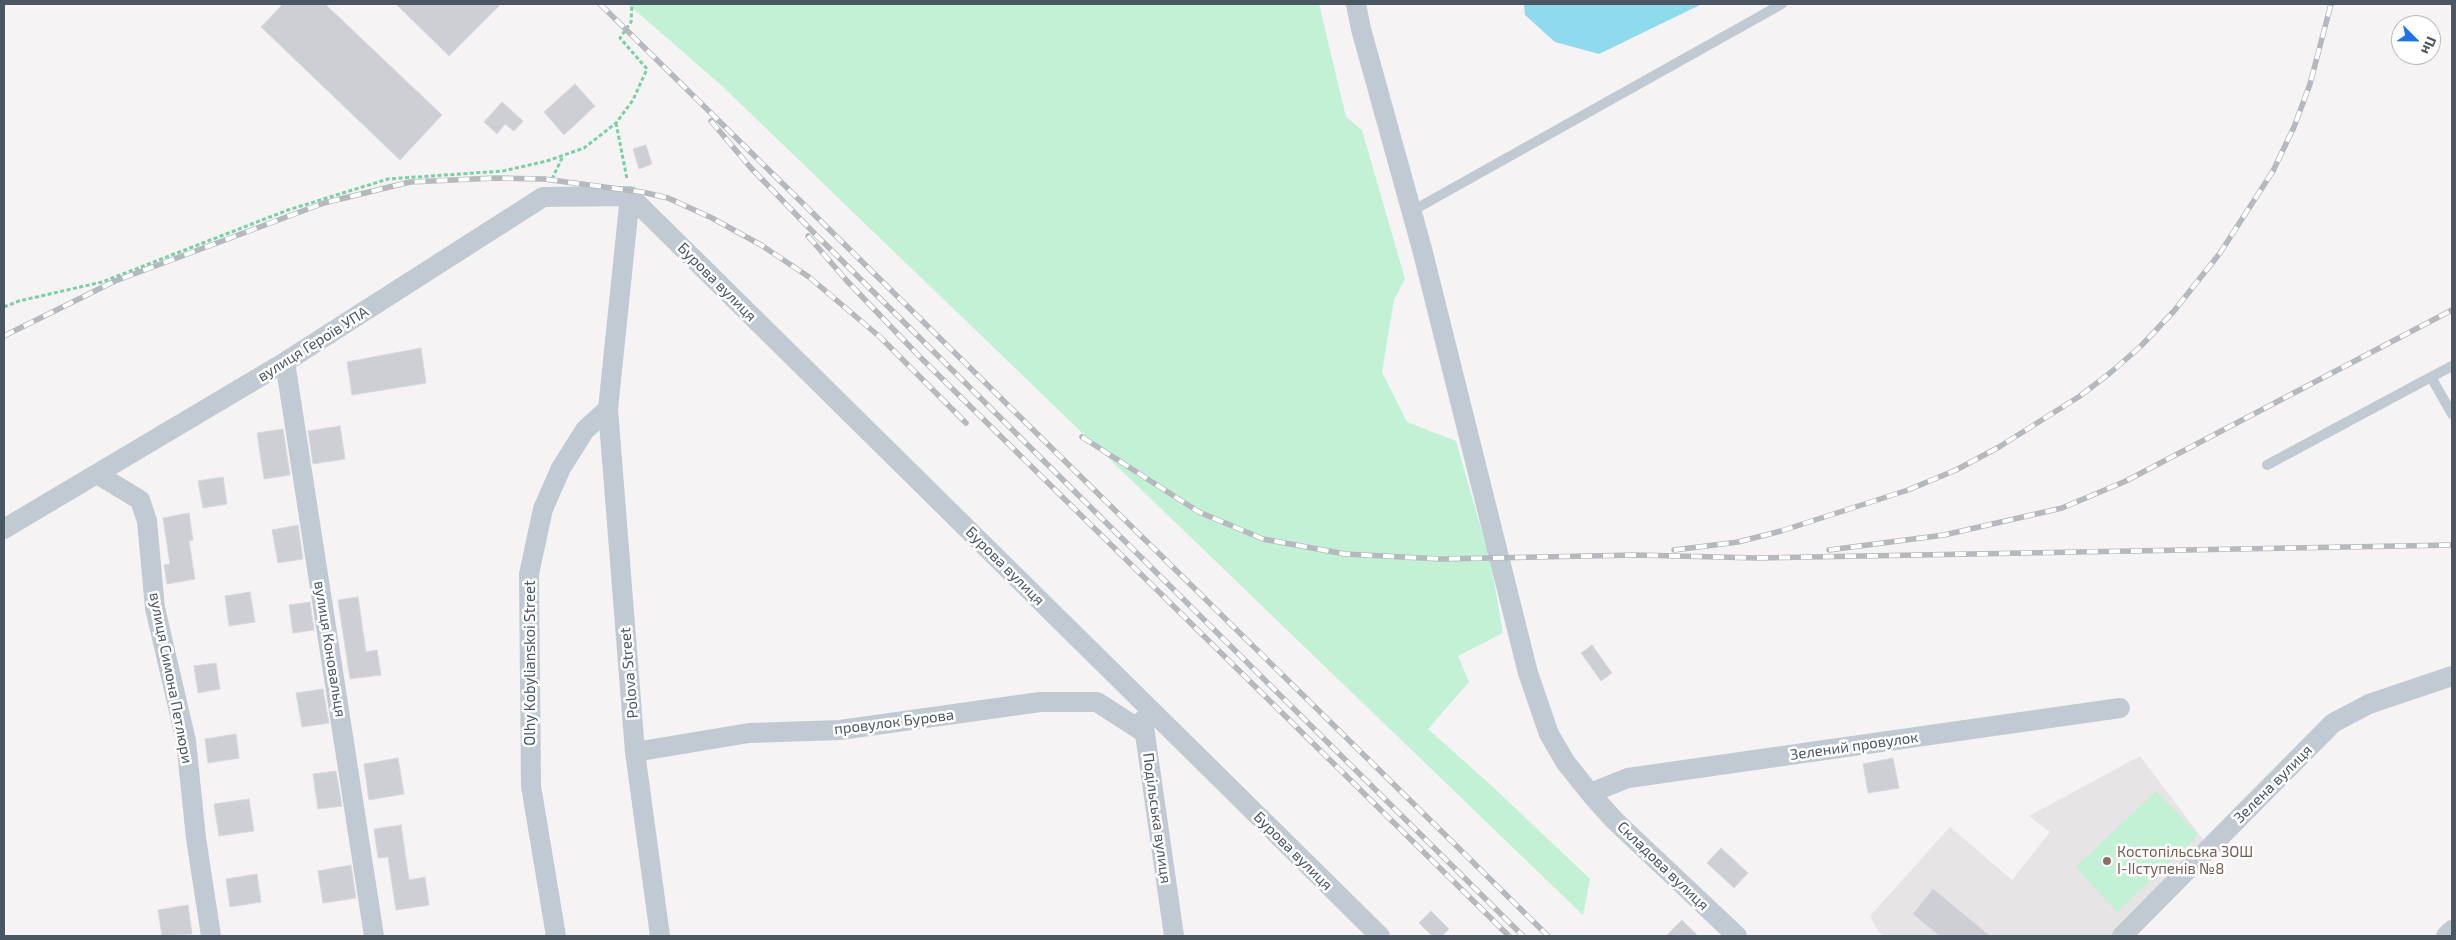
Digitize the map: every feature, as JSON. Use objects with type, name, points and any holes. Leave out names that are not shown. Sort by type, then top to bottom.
[{"type":"street","name":"Складова вулиця","points":[[1356,4],[1361,29],[1412,211],[1528,673],[1549,734],[1566,763],[1590,794],[1614,820],[1737,936]]},
{"type":"street","points":[[543,197],[630,196]]},
{"type":"street","name":"Polova Street","points":[[630,196],[608,409],[635,752],[660,936]]},
{"type":"street","name":"Бурова вулиця","points":[[630,196],[1380,936]]},
{"type":"street","name":"вулиця Героїв УПА","points":[[4,529],[285,362],[543,197]]},
{"type":"street","name":"вулиця Коновальця","points":[[285,362],[374,936]]},
{"type":"street","name":"Olhy Kobylianskoi Street","points":[[556,936],[531,786],[529,574],[543,509],[561,468],[585,430],[608,409]]},
{"type":"street","name":"вулиця Симона Петлюри","points":[[97,474],[140,500],[147,521],[155,608],[186,741],[196,838],[211,936]]},
{"type":"street","name":"Зелена вулиця","points":[[2122,936],[2333,723],[2369,704],[2452,676]]},
{"type":"street","name":"Подільська вулиця","points":[[1140,700],[1174,936]]},
{"type":"street","name":"провулок Бурова","points":[[635,752],[749,733],[840,730],[1040,702],[1097,702],[1145,733]]},
{"type":"street","name":"Зелений провулок","points":[[1590,794],[1628,778],[2120,708]]},
{"type":"street","points":[[2446,936],[2452,930]]},
{"type":"lane","points":[[1412,211],[1782,4]]},
{"type":"lane","points":[[2267,465],[2452,366]]},
{"type":"lane","points":[[2432,377],[2452,414]]},
{"type":"path","points":[[4,307],[19,301],[102,282],[288,210],[388,179],[503,171],[584,148],[616,123],[633,100],[647,69],[620,38],[630,22],[632,4]]},
{"type":"path","points":[[616,123],[630,196]]},
{"type":"path","points":[[543,197],[563,155]]},
{"type":"shaded area","name":"Костопільська ЗОШ І-ІІступенів №8","points":[[2140,756],[2205,842],[2112,936],[1884,936],[1878,931],[1870,916],[1950,827],[2012,880],[2050,832],[2029,816]]},
{"type":"green space","points":[[628,4],[1319,4],[1346,117],[1362,130],[1405,279],[1394,300],[1382,372],[1407,422],[1456,441],[1491,564],[1503,633],[1458,656],[1469,682],[1428,729],[1493,787],[1590,879],[1583,915],[721,85]]},
{"type":"green space","points":[[2156,791],[2198,835],[2117,912],[2076,867]]},
{"type":"water","points":[[1524,4],[1702,4],[1599,54],[1555,42],[1525,15]]},
{"type":"building","points":[[283,4],[325,4],[442,115],[400,160],[261,27]]},
{"type":"building","points":[[396,4],[501,4],[449,56]]},
{"type":"building","points":[[575,84],[595,106],[564,135],[544,112]]},
{"type":"building","points":[[502,102],[523,121],[514,131],[505,124],[497,134],[484,122]]},
{"type":"building","points":[[646,145],[652,164],[639,169],[633,149]]},
{"type":"building","points":[[421,348],[426,383],[352,395],[347,362]]},
{"type":"building","points":[[340,426],[345,459],[313,464],[308,431]]},
{"type":"building","points":[[283,429],[290,475],[264,479],[257,433]]},
{"type":"building","points":[[223,477],[227,504],[203,508],[198,481]]},
{"type":"building","points":[[189,513],[193,540],[189,541],[195,579],[167,584],[164,565],[170,564],[163,518]]},
{"type":"building","points":[[298,525],[303,559],[278,563],[272,530]]},
{"type":"building","points":[[250,592],[255,622],[229,626],[225,596]]},
{"type":"building","points":[[358,597],[366,652],[377,650],[381,675],[350,679],[338,600]]},
{"type":"building","points":[[310,602],[314,630],[293,633],[289,605]]},
{"type":"building","points":[[1592,645],[1612,673],[1601,681],[1581,653]]},
{"type":"building","points":[[216,663],[220,689],[198,693],[194,666]]},
{"type":"building","points":[[323,689],[329,723],[302,727],[296,693]]},
{"type":"building","points":[[236,734],[239,758],[208,763],[205,739]]},
{"type":"building","points":[[398,758],[404,794],[369,800],[364,764]]},
{"type":"building","points":[[1893,758],[1899,788],[1868,793],[1863,764]]},
{"type":"building","points":[[336,771],[342,806],[318,809],[313,774]]},
{"type":"building","points":[[249,799],[254,831],[219,836],[214,804]]},
{"type":"building","points":[[401,825],[409,880],[425,877],[429,905],[396,910],[388,857],[378,858],[374,829]]},
{"type":"building","points":[[1721,848],[1748,873],[1734,888],[1707,863]]},
{"type":"building","points":[[351,865],[356,898],[323,903],[318,871]]},
{"type":"building","points":[[257,874],[261,902],[230,907],[226,879]]},
{"type":"building","points":[[1933,889],[1990,936],[1940,936],[1913,914]]},
{"type":"building","points":[[188,905],[192,934],[162,936],[158,910]]},
{"type":"building","points":[[1431,911],[1449,929],[1442,936],[1432,936],[1419,923]]},
{"type":"building","points":[[1682,920],[1698,936],[1666,936]]},
{"type":"railway","points":[[600,4],[1548,936]]},
{"type":"railway","points":[[1674,550],[1738,542],[1781,531],[1908,490],[1956,470],[1999,447],[2080,396],[2110,373],[2140,347],[2174,311],[2220,253],[2273,171],[2294,127],[2310,84],[2331,4]]},
{"type":"railway","points":[[711,121],[750,167],[815,234],[1523,936]]},
{"type":"railway","points":[[4,336],[115,281],[324,203],[410,182],[495,178],[544,179],[642,192],[668,198],[712,218],[761,245],[809,277],[880,337],[966,423]]},
{"type":"railway","points":[[808,236],[847,281],[919,356],[1509,936]]},
{"type":"railway","points":[[1829,550],[1944,535],[2062,508],[2126,481],[2452,310]]},
{"type":"railway","points":[[1082,437],[1199,512],[1263,539],[1345,554],[1441,559],[1637,555],[1757,558],[2452,545]]},
{"type":"place","name":"Костопільська ЗОШ І-ІІступенів №8","points":[[2107,861]]}]
